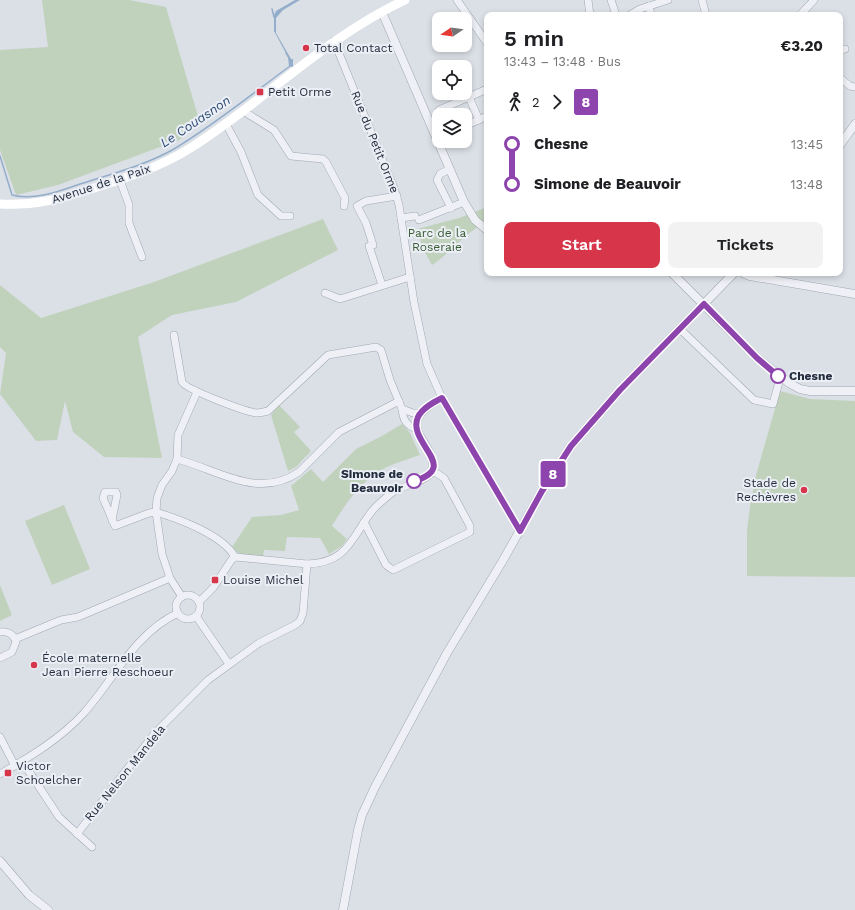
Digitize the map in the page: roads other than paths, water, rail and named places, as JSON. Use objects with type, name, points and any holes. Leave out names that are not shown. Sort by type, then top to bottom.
[{"type":"main road","name":"Avenue de la Paix","points":[[0,204],[43,203],[120,180],[157,166],[190,148],[226,124],[334,41],[405,0]]},
{"type":"street","points":[[457,0],[484,39]]},
{"type":"street","points":[[588,0],[590,12]]},
{"type":"street","points":[[611,0],[615,12]]},
{"type":"street","points":[[636,12],[668,0]]},
{"type":"street","points":[[702,0],[705,12]]},
{"type":"street","points":[[803,12],[814,0]]},
{"type":"street","points":[[649,6],[650,12]]},
{"type":"street","points":[[382,12],[432,124]]},
{"type":"street","name":"Rue du Petit Orme","points":[[334,41],[397,196],[410,277],[427,364],[442,398],[520,531]]},
{"type":"street","points":[[843,80],[850,86],[855,87]]},
{"type":"street","points":[[472,96],[484,90]]},
{"type":"street","points":[[444,108],[462,100]]},
{"type":"street","points":[[470,100],[479,120]]},
{"type":"street","points":[[243,111],[274,130],[291,156],[323,159],[345,198],[344,206]]},
{"type":"street","points":[[472,123],[484,118]]},
{"type":"street","points":[[226,124],[242,152],[258,196],[281,216],[290,216]]},
{"type":"street","points":[[843,141],[855,124]]},
{"type":"street","points":[[442,148],[464,202],[473,217],[484,227]]},
{"type":"street","points":[[450,169],[440,174],[437,180],[451,208]]},
{"type":"street","points":[[120,180],[129,205],[129,223],[142,257]]},
{"type":"street","points":[[382,285],[369,246],[372,245],[366,223],[357,206],[366,201],[397,196]]},
{"type":"street","points":[[401,218],[417,218],[451,208],[464,202]]},
{"type":"street","points":[[675,276],[757,358],[780,378],[800,389],[810,391],[855,391]]},
{"type":"street","points":[[343,910],[358,830],[362,815],[375,787],[447,653],[520,531],[542,491],[571,446],[620,390],[731,276]]},
{"type":"street","points":[[750,276],[855,294]]},
{"type":"street","points":[[325,293],[340,299],[410,277]]},
{"type":"street","points":[[680,329],[754,400],[773,404],[780,378]]},
{"type":"street","points":[[174,335],[184,386],[255,413],[268,411],[328,355],[376,347],[381,350],[390,380],[402,408],[405,422],[410,427],[416,429]]},
{"type":"street","points":[[182,597],[170,578],[162,554],[156,512],[156,498],[162,485],[172,471],[177,459],[178,435],[197,392]]},
{"type":"street","points":[[199,602],[213,588],[232,559],[236,557],[307,564],[328,561],[341,554],[352,542],[376,506],[404,486],[426,478],[433,471],[433,459],[416,429],[417,421],[421,413],[431,404],[442,398]]},
{"type":"street","points":[[177,459],[242,482],[274,484],[292,478],[339,432],[399,401]]},
{"type":"street","points":[[402,408],[413,413],[421,413]]},
{"type":"street","points":[[364,522],[386,565],[393,570],[470,532],[470,526],[444,478],[433,471]]},
{"type":"street","points":[[112,520],[115,526],[149,513],[156,512],[198,527],[232,550],[236,557]]},
{"type":"street","name":"Rue Nelson Mandela","points":[[77,834],[155,733],[208,680],[259,643],[300,621],[303,613],[307,564]]},
{"type":"street","points":[[15,639],[61,620],[78,617],[170,578]]},
{"type":"street","points":[[193,596],[199,602],[200,610],[196,616],[184,618],[178,613],[177,602],[182,597],[193,596]]},
{"type":"street","points":[[0,774],[41,750],[68,727],[84,712],[141,640],[169,617],[178,613]]},
{"type":"street","points":[[196,616],[229,664]]},
{"type":"street","points":[[0,632],[9,633],[15,639]]},
{"type":"street","points":[[0,658],[10,654],[14,649],[15,639]]},
{"type":"street","points":[[0,737],[15,766]]},
{"type":"street","points":[[22,762],[56,812],[92,847]]},
{"type":"street","points":[[0,861],[29,895],[48,910]]},
{"type":"water","points":[[295,0],[300,0],[283,10],[276,18],[276,33],[291,59],[293,59],[293,67],[289,66],[288,57],[274,31],[274,15],[276,11]]},
{"type":"waterway","name":"Le Couasnon","points":[[272,9],[274,17]]},
{"type":"waterway","name":"Le Couasnon","points":[[286,53],[290,60]]},
{"type":"waterway","name":"Le Couasnon","points":[[0,156],[12,195],[29,197],[64,190],[116,173],[163,155],[174,149],[233,109],[290,66],[290,64]]},
{"type":"place","name":"Total Contact","points":[[306,48]]},
{"type":"place","name":"Petit Orme","points":[[260,92]]},
{"type":"place","name":"Chesne","points":[[778,376]]},
{"type":"place","name":"Simone de Beauvoir","points":[[414,481]]},
{"type":"place","name":"Stade de Rechèvres","points":[[804,490]]},
{"type":"place","name":"Louise Michel","points":[[215,580]]},
{"type":"place","name":"École maternelle Jean Pierre Reschoeur","points":[[34,665]]},
{"type":"place","name":"Victor Schoelcher","points":[[8,773]]},
{"type":"park label","name":"Parc de la Roseraie","points":[[437,240]]}]
